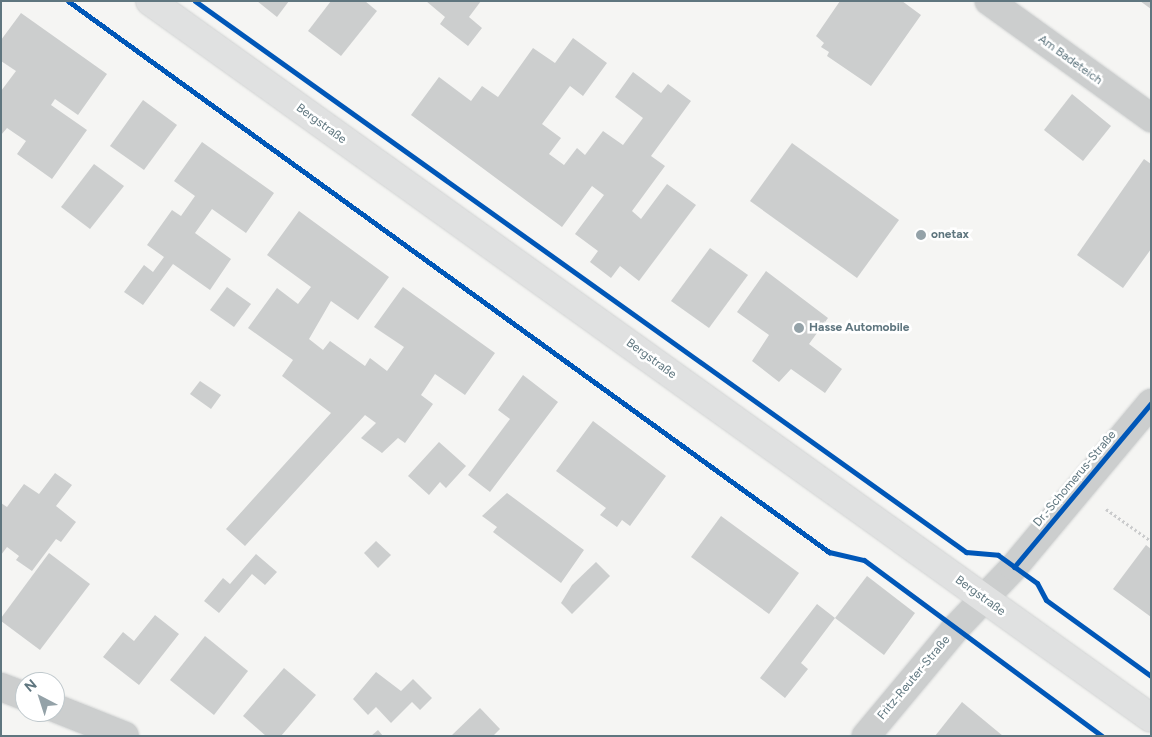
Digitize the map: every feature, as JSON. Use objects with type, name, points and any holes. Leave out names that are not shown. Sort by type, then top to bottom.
[{"type":"main road","name":"Bergstraße","points":[[150,1],[1151,718]]},
{"type":"street","name":"Am Badeteich","points":[[989,1],[1151,118]]},
{"type":"street","name":"Dr.-Schomerus-Straße","points":[[983,598],[1080,489],[1151,403]]},
{"type":"street","name":"Fritz-Reuter-Straße","points":[[866,736],[983,598]]},
{"type":"street","points":[[1,687],[15,692]]},
{"type":"street","points":[[65,712],[125,736]]},
{"type":"path","points":[[1080,489],[1151,542]]},
{"type":"building","points":[[257,1],[289,1],[277,17]]},
{"type":"building","points":[[331,1],[365,1],[377,11],[341,56],[308,31]]},
{"type":"building","points":[[426,1],[481,1],[469,17],[482,28],[468,46],[440,24],[445,17]]},
{"type":"building","points":[[840,1],[902,1],[921,15],[871,86],[827,56],[829,52],[821,47],[824,43],[816,36]]},
{"type":"building","points":[[1140,1],[1151,1],[1151,9]]},
{"type":"building","points":[[21,13],[107,74],[78,115],[55,99],[51,105],[87,130],[52,179],[17,154],[26,141],[7,128],[1,135],[1,91],[16,71],[1,61],[1,40]]},
{"type":"building","points":[[573,38],[607,63],[583,96],[570,86],[542,124],[561,138],[549,154],[564,165],[577,148],[585,155],[603,131],[623,145],[643,118],[615,97],[633,72],[661,93],[668,84],[691,101],[651,156],[665,166],[632,211],[641,219],[667,184],[696,205],[639,281],[620,266],[611,278],[590,262],[598,251],[575,234],[604,195],[592,186],[562,227],[411,115],[439,77],[471,101],[482,86],[498,97],[533,48],[555,63]]},
{"type":"building","points":[[1072,94],[1111,126],[1083,161],[1044,130]]},
{"type":"building","points":[[143,100],[177,125],[144,170],[110,146]]},
{"type":"building","points":[[202,142],[274,193],[246,233],[212,209],[195,233],[231,259],[210,290],[173,264],[143,305],[124,292],[144,265],[153,272],[164,257],[147,245],[172,210],[181,216],[195,196],[174,181]]},
{"type":"building","points":[[792,143],[899,220],[857,278],[750,201]]},
{"type":"building","points":[[1144,159],[1151,164],[1151,249],[1123,288],[1077,255]]},
{"type":"building","points":[[94,164],[124,186],[90,229],[61,207]]},
{"type":"building","points":[[299,211],[389,277],[358,320],[331,301],[309,339],[323,350],[330,341],[365,366],[370,358],[387,371],[404,347],[374,327],[403,287],[495,353],[465,395],[435,374],[421,395],[433,404],[405,443],[398,438],[382,453],[361,438],[376,423],[365,415],[245,546],[226,529],[331,413],[282,376],[293,360],[248,328],[277,288],[298,304],[311,287],[267,255]]},
{"type":"building","points":[[710,248],[748,275],[709,328],[671,301]]},
{"type":"building","points":[[766,271],[828,318],[809,344],[842,369],[825,393],[791,369],[779,382],[752,361],[769,335],[737,312]]},
{"type":"building","points":[[227,287],[251,304],[234,327],[210,310]]},
{"type":"building","points":[[523,375],[558,402],[490,492],[468,475],[510,419],[498,410]]},
{"type":"building","points":[[200,381],[221,395],[211,409],[190,394]]},
{"type":"building","points":[[593,421],[666,476],[630,526],[622,520],[617,527],[600,515],[606,508],[556,471]]},
{"type":"building","points":[[439,442],[466,466],[446,488],[440,482],[429,495],[408,476]]},
{"type":"building","points":[[55,473],[72,485],[56,506],[76,522],[61,542],[56,539],[32,571],[16,560],[19,556],[7,547],[1,555],[1,503],[7,507],[24,484],[39,494]]},
{"type":"building","points":[[507,493],[584,550],[561,583],[493,532],[497,527],[482,516]]},
{"type":"building","points":[[721,516],[799,573],[769,614],[691,557]]},
{"type":"building","points":[[376,541],[391,555],[378,568],[364,553]]},
{"type":"building","points":[[1146,545],[1151,549],[1151,617],[1113,589]]},
{"type":"building","points":[[49,553],[90,584],[40,650],[1,621],[1,618]]},
{"type":"building","points":[[256,554],[277,572],[265,585],[252,574],[219,613],[204,601],[223,578],[230,584]]},
{"type":"building","points":[[596,562],[610,576],[572,614],[561,603],[572,585]]},
{"type":"building","points":[[867,576],[915,613],[884,655],[835,618]]},
{"type":"building","points":[[817,604],[835,618],[801,663],[808,669],[785,698],[760,678]]},
{"type":"building","points":[[155,615],[179,634],[139,685],[103,657],[123,632],[134,641]]},
{"type":"building","points":[[205,636],[248,671],[214,715],[170,680]]},
{"type":"building","points":[[284,668],[316,695],[281,736],[266,736],[243,716]]},
{"type":"building","points":[[376,672],[401,691],[413,679],[432,698],[420,710],[412,702],[391,723],[376,707],[368,715],[353,699]]},
{"type":"building","points":[[962,702],[1003,736],[935,736]]},
{"type":"building","points":[[480,708],[500,729],[493,736],[451,736]]},
{"type":"building","points":[[378,730],[383,736],[371,736]]},
{"type":"cycle path","points":[[68,1],[829,552],[864,560],[1102,736]]},
{"type":"cycle path","points":[[195,1],[966,552],[998,555],[1037,583],[1046,600],[1151,676]]},
{"type":"cycle path","points":[[1014,567],[1151,403]]},
{"type":"place","name":"onetax","points":[[921,235]]},
{"type":"place","name":"Hasse Automobile","points":[[799,328]]}]
